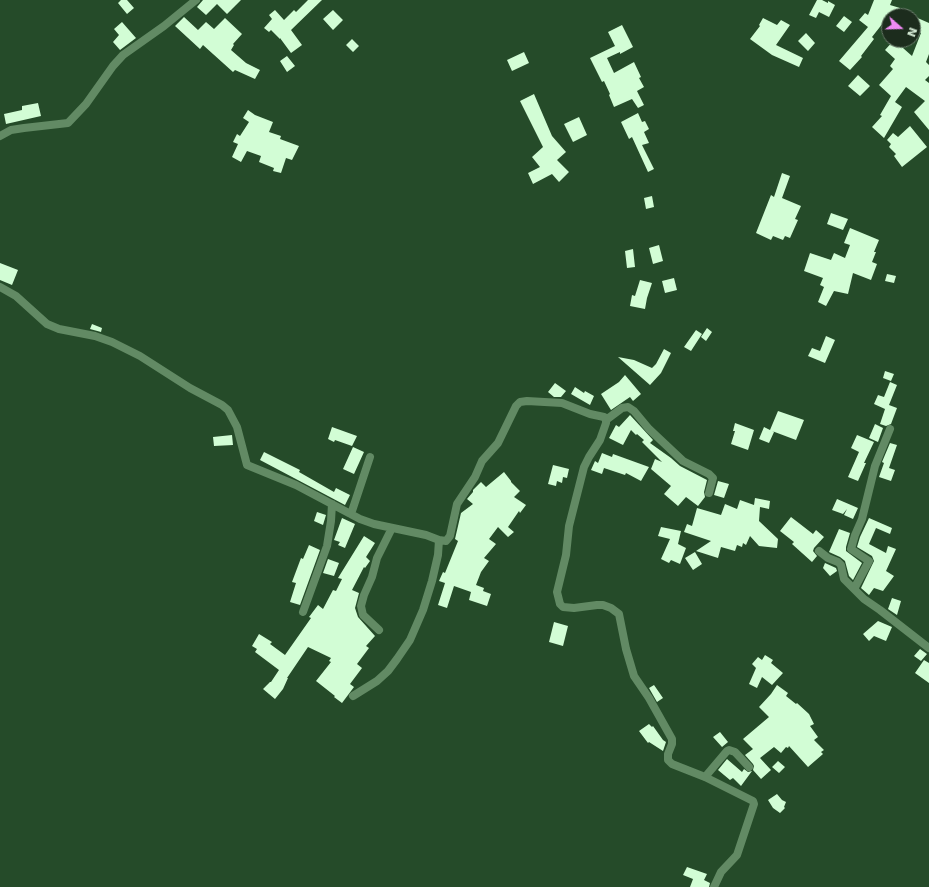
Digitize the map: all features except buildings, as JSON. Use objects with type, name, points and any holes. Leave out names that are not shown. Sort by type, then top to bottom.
[{"type":"street","points":[[0,136],[11,130],[68,123],[86,104],[113,66],[123,55],[169,22],[196,0]]},
{"type":"street","points":[[0,287],[16,296],[47,324],[59,329],[95,336],[126,349],[190,388],[222,405],[228,410],[237,427],[247,465],[296,485],[351,514],[374,524],[426,535],[439,540],[446,541],[450,536],[459,500],[475,476],[482,461],[498,443],[516,406],[520,402],[562,403],[606,420]]},
{"type":"street","points":[[709,493],[713,478],[709,474],[683,461],[649,429],[634,411],[628,407],[622,408],[606,420],[600,440],[586,461],[569,526],[566,555],[557,592],[560,604],[563,607],[574,608],[603,605],[611,608],[619,614],[626,649],[634,676],[649,698],[672,739],[668,760],[672,764],[705,777],[753,800],[754,804],[737,855],[721,872],[714,887]]},
{"type":"street","points":[[854,588],[869,561],[851,549],[862,519],[875,466],[890,429]]},
{"type":"street","points":[[351,514],[370,457]]},
{"type":"street","points":[[303,612],[326,546],[331,520],[332,504]]},
{"type":"street","points":[[379,630],[363,614],[361,606],[364,595],[372,578],[377,558],[392,528]]},
{"type":"street","points":[[353,696],[372,684],[388,671],[410,640],[423,610],[434,575],[439,540]]},
{"type":"street","points":[[819,551],[841,565],[844,579],[864,599],[929,648]]},
{"type":"street","points":[[705,777],[729,750],[735,752],[749,767]]}]
